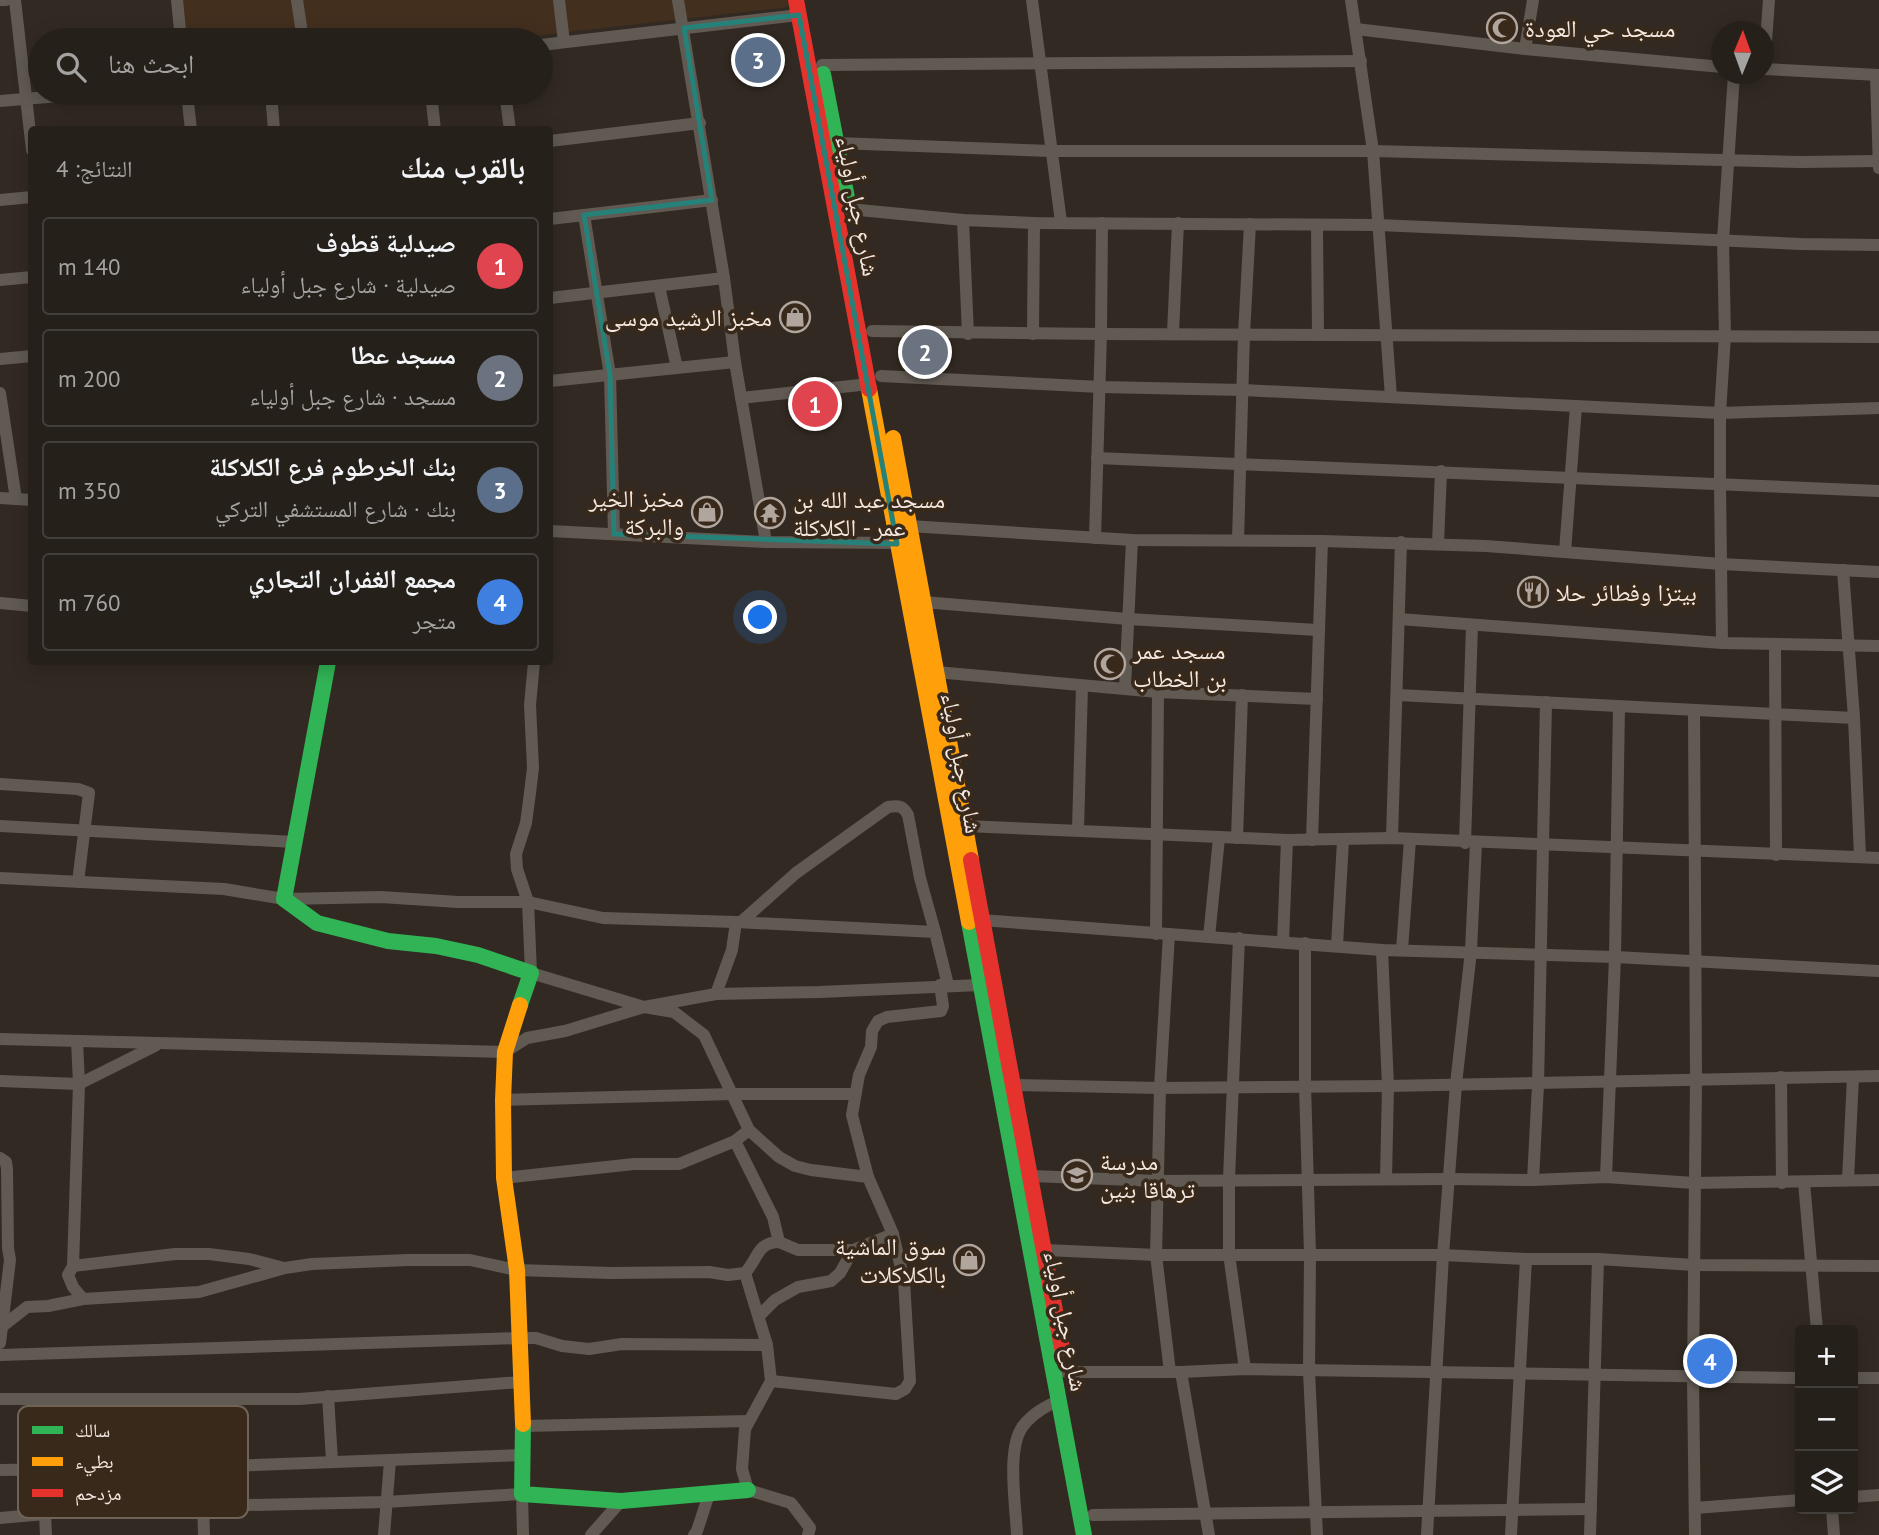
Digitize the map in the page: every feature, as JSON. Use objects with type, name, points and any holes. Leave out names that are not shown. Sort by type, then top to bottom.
[{"type":"main road","name":"شارع جبل أولياء","points":[[809,0],[872,331],[875,380]]},
{"type":"main road","name":"شارع جبل أولياء","points":[[798,8],[906,537],[980,985],[1084,1535]]},
{"type":"main road","name":"شارع جبل أولياء","points":[[906,537],[923,602],[981,920],[1046,1250],[1097,1535]]},
{"type":"main road","points":[[327,665],[284,898],[317,923],[388,942],[436,946],[478,955],[531,973],[505,1052],[503,1100],[504,1178],[517,1269],[523,1426],[522,1494],[621,1501],[748,1490]]},
{"type":"street","points":[[0,0],[6,0]]},
{"type":"street","points":[[15,0],[29,126]]},
{"type":"street","points":[[177,0],[180,28]]},
{"type":"street","points":[[297,0],[301,28]]},
{"type":"street","points":[[559,0],[564,42]]},
{"type":"street","points":[[678,0],[766,542]]},
{"type":"street","points":[[1031,0],[1061,222]]},
{"type":"street","points":[[1351,0],[1373,151],[1391,397]]},
{"type":"street","points":[[1525,49],[1533,0]]},
{"type":"street","points":[[1767,21],[1769,0]]},
{"type":"street","points":[[553,43],[684,28],[798,8]]},
{"type":"street","points":[[1356,29],[1525,49],[1711,66]]},
{"type":"street","points":[[822,65],[1361,61]]},
{"type":"street","points":[[1774,70],[1877,75],[1879,169]]},
{"type":"street","points":[[1722,643],[1720,413],[1725,336],[1723,240],[1733,84]]},
{"type":"street","points":[[0,101],[26,99]]},
{"type":"street","points":[[188,105],[191,126]]},
{"type":"street","points":[[272,105],[274,126]]},
{"type":"street","points":[[432,105],[435,126]]},
{"type":"street","points":[[507,105],[509,126]]},
{"type":"street","points":[[553,141],[700,123]]},
{"type":"street","points":[[837,143],[1051,151],[1373,151],[1879,161]]},
{"type":"street","points":[[0,200],[28,198]]},
{"type":"street","points":[[553,219],[712,201]]},
{"type":"street","points":[[849,209],[963,220],[1034,223],[1379,225],[1801,244],[1879,245]]},
{"type":"street","points":[[584,215],[610,375],[614,534]]},
{"type":"street","points":[[963,220],[968,334]]},
{"type":"street","points":[[1033,334],[1034,223]]},
{"type":"street","points":[[1095,538],[1102,223]]},
{"type":"street","points":[[1173,334],[1178,223]]},
{"type":"street","points":[[1238,540],[1250,224]]},
{"type":"street","points":[[1317,226],[1318,335]]},
{"type":"street","points":[[0,280],[28,277]]},
{"type":"street","points":[[553,298],[724,278]]},
{"type":"street","points":[[659,286],[677,368]]},
{"type":"street","points":[[872,331],[968,334],[1879,337]]},
{"type":"street","points":[[0,359],[28,356]]},
{"type":"street","points":[[553,381],[735,362]]},
{"type":"street","points":[[741,398],[875,380],[1242,390],[1720,413],[1879,408]]},
{"type":"street","points":[[0,393],[16,499]]},
{"type":"street","points":[[1565,552],[1576,406]]},
{"type":"street","points":[[1097,458],[1879,491]]},
{"type":"street","points":[[1438,544],[1441,471]]},
{"type":"street","points":[[0,498],[28,500]]},
{"type":"street","points":[[553,531],[766,542],[906,537],[1401,542],[1879,572]]},
{"type":"street","points":[[1125,688],[1132,540]]},
{"type":"street","points":[[1312,840],[1322,541]]},
{"type":"street","points":[[1392,838],[1401,542]]},
{"type":"street","points":[[1843,570],[1854,718],[1860,856]]},
{"type":"street","points":[[923,602],[1128,619],[1318,630]]},
{"type":"street","points":[[0,603],[28,606]]},
{"type":"street","points":[[1399,619],[1722,643],[1879,646]]},
{"type":"street","points":[[1427,1535],[1443,1255],[1456,1084],[1471,951],[1472,625]]},
{"type":"street","points":[[1775,645],[1776,855]]},
{"type":"street","points":[[534,665],[530,705],[533,768],[526,823],[516,854],[517,869],[528,902],[531,973],[644,1007],[674,1012],[704,1035],[749,1130],[779,1157],[795,1166],[811,1170],[867,1177]]},
{"type":"street","points":[[936,672],[1157,692],[1317,699]]},
{"type":"street","points":[[1078,830],[1082,685]]},
{"type":"street","points":[[1157,692],[1157,835],[1162,934],[1156,1255],[1175,1372],[1209,1535]]},
{"type":"street","points":[[1237,838],[1242,695]]},
{"type":"street","points":[[1398,695],[1854,718]]},
{"type":"street","points":[[1533,1180],[1538,1085],[1546,702]]},
{"type":"street","points":[[1606,1177],[1615,957],[1619,706]]},
{"type":"street","points":[[1694,710],[1695,1535]]},
{"type":"street","points":[[0,784],[85,790],[90,798],[78,882]]},
{"type":"street","points":[[716,994],[732,950],[738,922],[796,873],[888,807],[898,805],[904,808],[935,932],[944,985],[943,1006],[941,1011],[897,1014],[878,1021],[872,1031],[871,1047],[859,1075],[852,1115],[867,1177],[893,1234],[904,1281],[910,1381],[905,1389],[896,1394],[771,1381]]},
{"type":"street","points":[[965,825],[1287,841],[1392,838],[1879,858]]},
{"type":"street","points":[[0,826],[294,842]]},
{"type":"street","points":[[1209,937],[1219,838]]},
{"type":"street","points":[[1402,950],[1409,840]]},
{"type":"street","points":[[1283,942],[1287,841]]},
{"type":"street","points":[[1337,945],[1343,841]]},
{"type":"street","points":[[0,878],[225,889],[284,898],[381,897],[458,902],[528,902],[603,918],[935,932]]},
{"type":"street","points":[[981,920],[1382,950],[1615,957],[1879,971]]},
{"type":"street","points":[[1239,938],[1229,1179],[1229,1254],[1245,1369]]},
{"type":"street","points":[[1305,943],[1309,1371],[1317,1535]]},
{"type":"street","points":[[1382,950],[1388,1086],[1386,1179]]},
{"type":"street","points":[[0,1039],[505,1052],[527,1038],[565,1031],[644,1007],[716,994],[980,985]]},
{"type":"street","points":[[77,1041],[79,1084],[73,1266],[68,1275],[73,1287],[83,1299]]},
{"type":"street","points":[[0,1081],[79,1084],[158,1044]]},
{"type":"street","points":[[1014,1085],[1160,1088],[1538,1085],[1879,1076]]},
{"type":"street","points":[[1781,1077],[1783,1183]]},
{"type":"street","points":[[1848,1180],[1853,1077]]},
{"type":"street","points":[[503,1100],[855,1094]]},
{"type":"street","points":[[504,1178],[634,1164],[678,1164],[735,1141],[749,1130]]},
{"type":"street","points":[[735,1141],[773,1217],[779,1242]]},
{"type":"street","points":[[0,1158],[6,1162],[7,1169],[8,1248],[5,1259],[4,1325],[0,1343]]},
{"type":"street","points":[[1032,1176],[1157,1181],[1449,1178],[1533,1180],[1606,1177],[1694,1183],[1879,1180]]},
{"type":"street","points":[[1804,1182],[1816,1325]]},
{"type":"street","points":[[745,1273],[761,1247],[769,1242],[779,1242],[798,1250],[852,1250],[893,1234]]},
{"type":"street","points":[[760,1315],[775,1300],[798,1287],[831,1281],[840,1273],[852,1250]]},
{"type":"street","points":[[1046,1250],[1156,1255],[1443,1255],[1598,1259],[1695,1265],[1879,1266]]},
{"type":"street","points":[[73,1266],[176,1254],[209,1254],[249,1259],[285,1268]]},
{"type":"street","points":[[1511,1535],[1526,1259]]},
{"type":"street","points":[[1590,1535],[1598,1259]]},
{"type":"street","points":[[4,1325],[27,1307],[83,1299],[199,1292],[285,1268],[326,1263],[470,1260],[517,1269],[611,1273],[745,1273]]},
{"type":"street","points":[[745,1273],[760,1315],[771,1381],[745,1429],[742,1469],[748,1490],[791,1503],[810,1528],[808,1535]]},
{"type":"street","points":[[0,1355],[520,1338],[536,1338],[562,1346],[589,1349],[622,1345],[767,1345]]},
{"type":"street","points":[[1066,1372],[1245,1369],[1795,1378]]},
{"type":"street","points":[[1858,1378],[1879,1378]]},
{"type":"street","points":[[0,1399],[299,1399],[521,1382]]},
{"type":"street","points":[[328,1396],[332,1461]]},
{"type":"street","points":[[1017,1535],[1013,1454],[1021,1428],[1038,1410],[1059,1400]]},
{"type":"street","points":[[523,1426],[749,1420]]},
{"type":"street","points":[[248,1467],[332,1461],[522,1455]]},
{"type":"street","points":[[384,1535],[390,1461]]},
{"type":"street","points":[[0,1470],[18,1470]]},
{"type":"street","points":[[248,1505],[385,1502],[522,1494],[523,1535]]},
{"type":"street","points":[[694,1535],[709,1494]]},
{"type":"street","points":[[1858,1497],[1879,1495]]},
{"type":"street","points":[[1695,1508],[1795,1500]]},
{"type":"street","points":[[591,1535],[621,1501]]},
{"type":"street","points":[[1093,1516],[1591,1509]]},
{"type":"street","points":[[1832,1514],[1834,1535]]},
{"type":"street","points":[[0,1518],[18,1516]]},
{"type":"highlighted area","points":[[799,15],[897,544],[614,534],[610,375],[584,215],[712,200],[684,28]]},
{"type":"shaded area","points":[[180,0],[787,0],[788,7],[553,34],[553,28],[184,28]]},
{"type":"traffic: fast","points":[[823,74],[848,203]]},
{"type":"traffic: fast","points":[[327,665],[284,899],[317,923],[388,941],[436,946],[478,955],[531,973],[520,1005]]},
{"type":"traffic: fast","points":[[969,922],[1084,1535]]},
{"type":"traffic: fast","points":[[523,1424],[522,1494],[621,1501],[748,1490]]},
{"type":"traffic: slow","points":[[869,389],[969,922]]},
{"type":"traffic: slow","points":[[893,438],[971,860]]},
{"type":"traffic: slow","points":[[520,1005],[505,1052],[503,1100],[504,1178],[517,1270],[523,1424]]},
{"type":"traffic: jam","points":[[796,0],[869,389]]},
{"type":"traffic: jam","points":[[971,860],[1062,1348]]},
{"type":"place","name":"مسجد حي العودة","points":[[1502,28]]},
{"type":"place","name":"بنك الخرطوم فرع الكلاكلة","points":[[758,60]]},
{"type":"place","name":"مخبز الرشيد موسى","points":[[795,317]]},
{"type":"place","name":"مسجد عطا","points":[[925,352]]},
{"type":"place","name":"صيدلية قطوف","points":[[815,404]]},
{"type":"place","name":"مخبز الخير والبركة","points":[[707,512]]},
{"type":"place","name":"مسجد عبد الله بن عمر - الكلاكلة","points":[[770,513]]},
{"type":"place","name":"بيتزا وفطائر حلا","points":[[1533,592]]},
{"type":"place","name":"مسجد عمر بن الخطاب","points":[[1110,664]]},
{"type":"place","name":"مدرسة ترهاقا بنين","points":[[1077,1175]]},
{"type":"place","name":"سوق الماشية بالكلاكلات","points":[[969,1260]]},
{"type":"place","name":"مجمع الغفران التجاري","points":[[1710,1361]]}]
